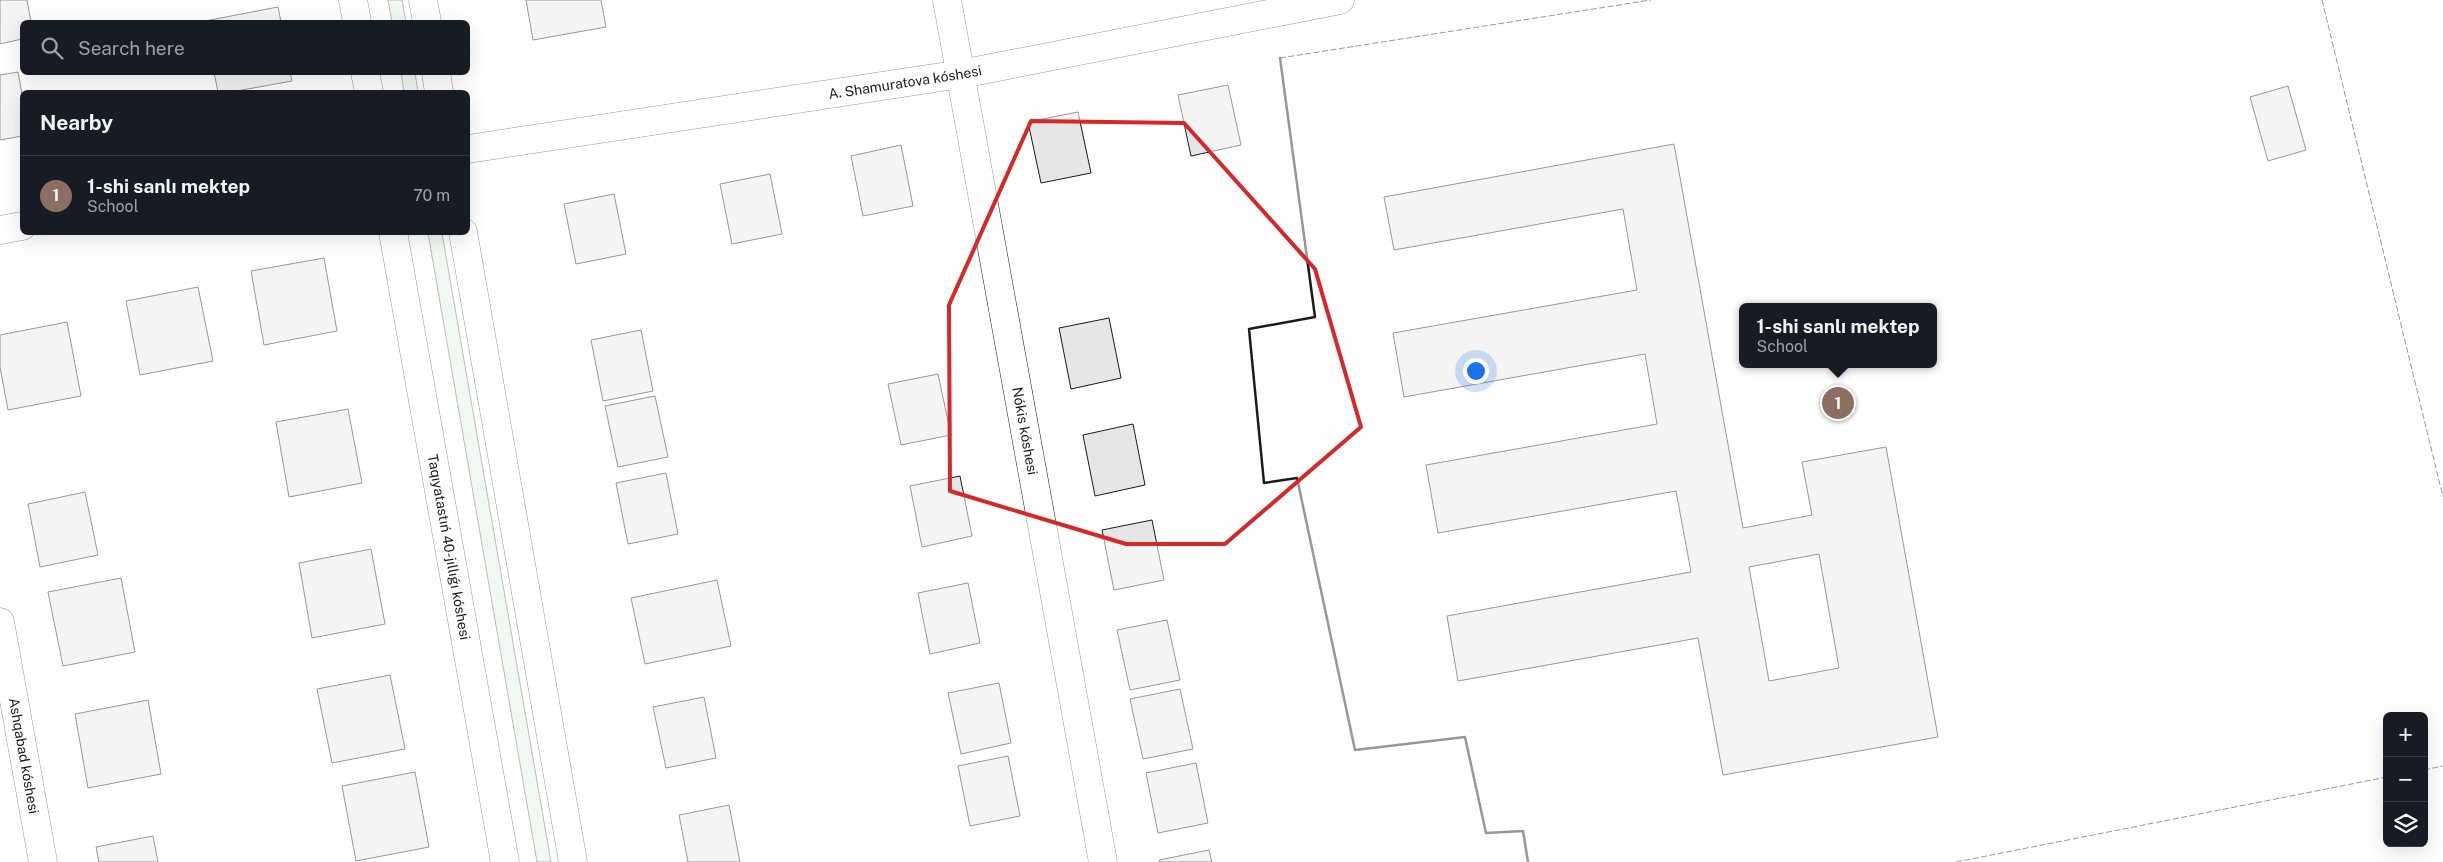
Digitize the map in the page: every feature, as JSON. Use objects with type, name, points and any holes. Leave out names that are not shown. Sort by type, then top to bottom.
[{"type":"street","points":[[353,0],[357,20]]},
{"type":"street","points":[[423,0],[427,20]]},
{"type":"street","name":"Nókis kóshesi","points":[[948,0],[1103,862]]},
{"type":"street","name":"A. Shamuratova kóshesi","points":[[470,149],[961,74],[1340,0]]},
{"type":"street","points":[[365,75],[368,90]]},
{"type":"street","points":[[436,75],[439,90]]},
{"type":"street","points":[[0,230],[20,226]]},
{"type":"street","name":"Taqıyatastıń 40-jıllıǵı kóshesi","points":[[394,235],[505,862]]},
{"type":"street","points":[[464,235],[573,862]]},
{"type":"street","name":"Ashqabad kóshesi","points":[[0,622],[43,862]]},
{"type":"highlighted area","points":[[1031,121],[1184,123],[1315,269],[1361,427],[1225,544],[1126,544],[950,491],[949,305]]},
{"type":"green space","points":[[388,0],[402,0],[406,20],[392,20]]},
{"type":"green space","points":[[401,75],[415,75],[418,90],[404,90]]},
{"type":"green space","points":[[428,235],[442,235],[551,862],[537,862]]},
{"type":"building","points":[[0,0],[27,0],[31,20],[20,20],[20,39],[0,44]]},
{"type":"building","points":[[526,0],[601,0],[606,27],[533,40]]},
{"type":"building","points":[[278,7],[281,20],[210,20]]},
{"type":"building","points":[[18,72],[21,90],[20,136],[0,140],[0,75]]},
{"type":"building","points":[[215,75],[291,75],[292,81],[242,90],[218,90]]},
{"type":"building","points":[[1228,85],[1241,145],[1191,156],[1178,95]]},
{"type":"building","points":[[2288,86],[2306,150],[2268,161],[2250,97]]},
{"type":"building","points":[[1078,112],[1091,173],[1041,183],[1028,122]]},
{"type":"building","points":[[1674,144],[1743,528],[1812,515],[1802,462],[1886,447],[1938,737],[1723,775],[1698,638],[1458,681],[1447,616],[1691,572],[1676,491],[1438,533],[1426,465],[1657,424],[1645,354],[1404,397],[1393,333],[1637,290],[1623,209],[1394,250],[1384,197]],"holes":[[[1819,554],[1839,668],[1769,681],[1749,567]]]},
{"type":"building","points":[[901,145],[913,206],[863,216],[851,156]]},
{"type":"building","points":[[770,174],[782,234],[732,244],[720,184]]},
{"type":"building","points":[[614,194],[626,254],[576,264],[564,204]]},
{"type":"building","points":[[324,258],[337,331],[264,345],[251,271]]},
{"type":"building","points":[[198,287],[213,361],[140,375],[126,301]]},
{"type":"building","points":[[1109,318],[1121,378],[1071,389],[1059,328]]},
{"type":"building","points":[[67,322],[81,396],[8,410],[0,367],[0,335]]},
{"type":"building","points":[[641,330],[653,391],[603,401],[591,340]]},
{"type":"building","points":[[938,374],[951,435],[901,445],[888,384]]},
{"type":"building","points":[[655,396],[668,457],[618,467],[605,406]]},
{"type":"building","points":[[348,409],[362,483],[289,497],[276,422]]},
{"type":"building","points":[[1133,424],[1145,485],[1095,496],[1083,435]]},
{"type":"building","points":[[666,473],[678,534],[628,544],[616,483]]},
{"type":"building","points":[[960,476],[972,536],[922,547],[910,486]]},
{"type":"building","points":[[85,492],[98,555],[40,567],[28,504]]},
{"type":"building","points":[[1152,520],[1164,580],[1114,590],[1102,530]]},
{"type":"building","points":[[371,549],[385,624],[312,638],[299,563]]},
{"type":"building","points":[[121,578],[135,652],[63,666],[48,592]]},
{"type":"building","points":[[717,580],[731,646],[645,664],[631,598]]},
{"type":"building","points":[[968,583],[980,643],[930,654],[918,593]]},
{"type":"building","points":[[1167,620],[1180,680],[1130,690],[1117,630]]},
{"type":"building","points":[[390,675],[405,749],[332,763],[317,689]]},
{"type":"building","points":[[999,683],[1011,743],[961,754],[948,693]]},
{"type":"building","points":[[1180,689],[1193,749],[1143,759],[1130,699]]},
{"type":"building","points":[[704,697],[716,758],[666,768],[653,707]]},
{"type":"building","points":[[148,700],[161,774],[88,788],[75,714]]},
{"type":"building","points":[[1008,756],[1020,816],[970,826],[958,766]]},
{"type":"building","points":[[1196,763],[1208,823],[1158,833],[1146,773]]},
{"type":"building","points":[[415,772],[429,847],[356,861],[342,786]]},
{"type":"building","points":[[729,805],[740,862],[688,862],[679,815]]},
{"type":"building","points":[[153,836],[158,862],[99,862],[96,847]]},
{"type":"building","points":[[1209,850],[1212,862],[1160,862],[1159,860]]},
{"type":"fence","points":[[1280,58],[1651,0]]},
{"type":"fence","points":[[2322,0],[2443,497]]},
{"type":"fence","points":[[2428,769],[2443,766]]},
{"type":"fence","points":[[1956,862],[2383,778]]},
{"type":"wall","points":[[1280,58],[1315,317],[1249,329],[1264,483],[1297,478],[1355,750],[1465,737],[1486,833],[1523,831],[1528,862]]},
{"type":"place","name":"1-shi sanlı mektep","points":[[1838,403]]}]
